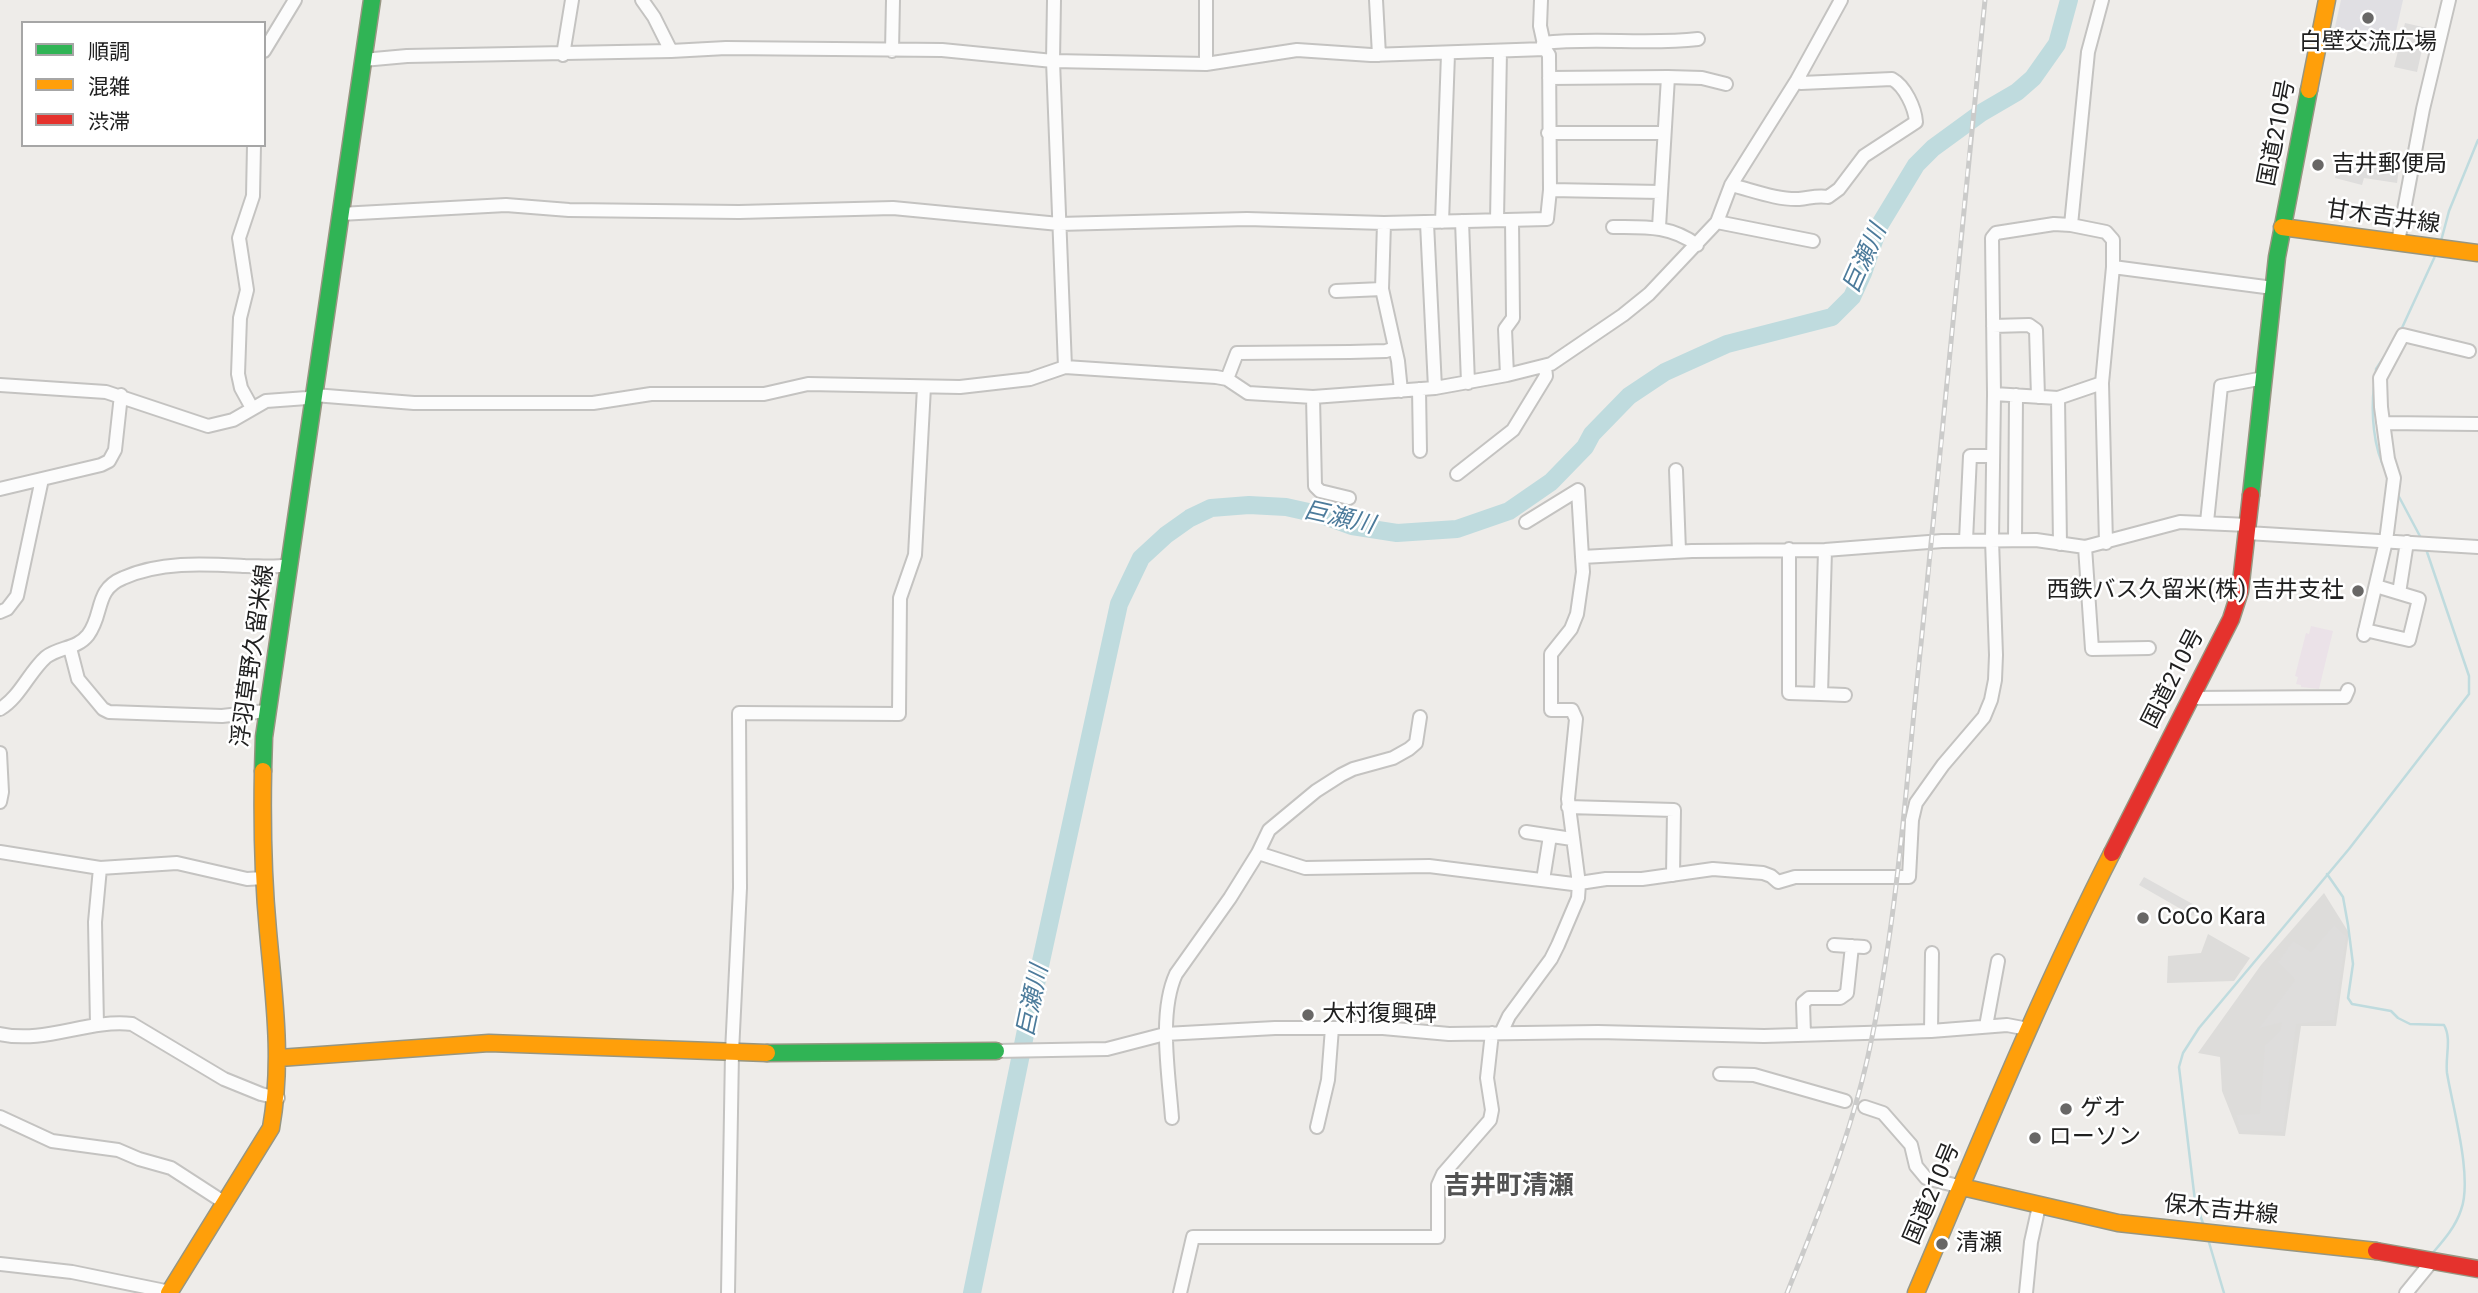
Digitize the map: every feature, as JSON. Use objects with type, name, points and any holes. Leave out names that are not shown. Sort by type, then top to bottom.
[{"type":"main road","name":"浮羽草野久留米線","points":[[169,1292],[271,1128],[278,1098],[279,1058],[261,814],[266,711],[372,0]]},
{"type":"main road","name":"国道210号","points":[[1916,1293],[2028,1029],[2082,912],[2231,618],[2240,591],[2282,227],[2328,0]]},
{"type":"main road","name":"甘木吉井線","points":[[2282,227],[2478,253]]},
{"type":"main road","points":[[279,1058],[529,1043],[732,1052],[893,1054],[996,1051]]},
{"type":"main road","name":"保木吉井線","points":[[1962,1187],[2118,1223],[2358,1248],[2478,1269]]},
{"type":"street","points":[[266,48],[295,0]]},
{"type":"street","points":[[563,55],[572,0]]},
{"type":"street","points":[[642,0],[671,51]]},
{"type":"street","points":[[892,51],[893,0]]},
{"type":"street","points":[[1054,0],[1053,61],[1065,368]]},
{"type":"street","points":[[1206,0],[1206,64]]},
{"type":"street","points":[[1376,0],[1378,55]]},
{"type":"street","points":[[340,214],[506,205],[569,210],[739,212],[893,208],[1059,224],[1247,219],[1427,223],[1547,219],[1550,190],[1549,55],[1544,46],[1540,26],[1541,0]]},
{"type":"street","points":[[0,385],[94,390],[121,395],[208,426],[233,420],[266,401],[307,398],[314,395],[414,402],[593,403],[652,394],[764,394],[808,384],[960,387],[1031,379],[1065,368],[1227,379],[1248,393],[1313,397],[1435,388],[1507,375],[1545,366],[1623,315],[1697,245],[1717,222],[1731,185],[1797,80],[1842,0]]},
{"type":"street","points":[[2071,225],[2088,52],[2102,0]]},
{"type":"street","points":[[2398,242],[2423,109],[2449,0]]},
{"type":"street","points":[[363,60],[432,55],[563,55],[726,48],[976,52],[1053,61],[1206,64],[1297,50],[1378,55],[1448,54],[1544,46],[1578,39],[1678,42],[1698,39]]},
{"type":"street","points":[[1497,220],[1500,51]]},
{"type":"street","points":[[1442,222],[1448,54]]},
{"type":"street","points":[[1659,227],[1668,77]]},
{"type":"street","points":[[1549,78],[1702,78],[1726,84]]},
{"type":"street","points":[[1731,185],[1781,197],[1828,197],[1839,189],[1864,156],[1916,122],[1916,115],[1900,84],[1892,79],[1801,83],[1797,80]]},
{"type":"street","points":[[1548,133],[1664,133]]},
{"type":"street","points":[[252,408],[241,388],[238,374],[240,318],[247,290],[239,238],[253,196],[254,147]]},
{"type":"street","points":[[1550,190],[1661,192]]},
{"type":"street","points":[[1507,375],[1505,329],[1513,318],[1512,220]]},
{"type":"street","points":[[1462,221],[1468,383]]},
{"type":"street","points":[[1717,222],[1813,241]]},
{"type":"street","points":[[1384,223],[1382,289],[1401,391]]},
{"type":"street","points":[[1427,223],[1435,388]]},
{"type":"street","points":[[1258,853],[1305,867],[1429,866],[1543,880],[1579,888],[1713,869],[1763,873],[1778,882],[1795,877],[1909,877],[1912,820],[1916,803],[1943,765],[1984,717],[1991,700],[1996,655],[1992,540],[1992,238],[1996,233],[2054,224],[2071,225],[2106,232],[2113,240],[2102,383],[2106,543]]},
{"type":"street","points":[[1613,227],[1659,227],[1687,237],[1697,245]]},
{"type":"street","points":[[2113,267],[2273,288]]},
{"type":"street","points":[[1336,291],[1382,289]]},
{"type":"street","points":[[1993,326],[2029,325],[2036,330],[2038,397]]},
{"type":"street","points":[[2376,586],[2419,599],[2409,640],[2365,632],[2386,541],[2393,483],[2383,423],[2380,378],[2403,335],[2469,351]]},
{"type":"street","points":[[1227,379],[1237,353],[1386,351],[1395,348]]},
{"type":"street","points":[[1457,474],[1513,430],[1546,376],[1545,366]]},
{"type":"street","points":[[2207,522],[2221,386],[2264,378]]},
{"type":"street","points":[[1994,394],[2058,398],[2102,383]]},
{"type":"street","points":[[728,1293],[732,1052],[740,886],[739,713],[899,714],[900,598],[915,555],[924,387]]},
{"type":"street","points":[[1419,389],[1420,451]]},
{"type":"street","points":[[0,489],[109,461],[115,450],[121,395]]},
{"type":"street","points":[[2015,540],[2016,396]]},
{"type":"street","points":[[1313,397],[1315,486],[1320,491],[1349,498]]},
{"type":"street","points":[[2058,398],[2060,544]]},
{"type":"street","points":[[2383,423],[2477,424]]},
{"type":"street","points":[[1966,540],[1970,456],[1993,456]]},
{"type":"street","points":[[1676,470],[1679,551]]},
{"type":"street","points":[[0,612],[7,609],[17,596],[42,479]]},
{"type":"street","points":[[1180,1293],[1193,1237],[1438,1237],[1438,1185],[1443,1174],[1490,1120],[1492,1110],[1487,1077],[1497,1033],[1551,959],[1579,888],[1568,807],[1576,719],[1572,710],[1552,710],[1552,654],[1571,629],[1577,614],[1583,572],[1577,489],[1526,522]]},
{"type":"street","points":[[1583,557],[1679,551],[1825,550],[1966,540],[2036,540],[2085,547],[2180,522],[2207,522],[2248,529],[2478,547]]},
{"type":"street","points":[[2399,593],[2419,542]]},
{"type":"street","points":[[2085,547],[2092,649],[2149,648]]},
{"type":"street","points":[[1789,549],[1788,693],[1845,695]]},
{"type":"street","points":[[1821,694],[1825,550]]},
{"type":"street","points":[[0,709],[32,676],[44,659],[80,642],[93,626],[104,592],[112,583],[137,572],[182,565],[288,565]]},
{"type":"street","points":[[70,648],[78,679],[103,709],[109,712],[222,716],[266,711]]},
{"type":"street","points":[[2190,698],[2345,697],[2348,690]]},
{"type":"street","points":[[1172,1118],[1166,1034],[1171,985],[1176,974],[1230,898],[1269,830],[1316,791],[1353,769],[1393,758],[1409,749],[1416,743],[1420,717]]},
{"type":"street","points":[[0,753],[0,802]]},
{"type":"street","points":[[1568,807],[1674,810],[1673,875]]},
{"type":"street","points":[[1526,832],[1572,839]]},
{"type":"street","points":[[1543,880],[1550,836]]},
{"type":"street","points":[[0,852],[100,868],[177,863],[247,879],[264,878]]},
{"type":"street","points":[[97,1025],[95,922],[100,868]]},
{"type":"street","points":[[1804,1035],[1803,1003],[1809,998],[1840,998],[1847,993],[1858,946],[1834,945]]},
{"type":"street","points":[[1931,1031],[1932,953]]},
{"type":"street","points":[[1986,1026],[1998,961]]},
{"type":"street","points":[[0,1034],[48,1036],[116,1022],[132,1024],[224,1079],[278,1098]]},
{"type":"street","points":[[996,1051],[1107,1049],[1166,1034],[1275,1028],[1382,1028],[1450,1034],[1804,1035],[1931,1031],[2007,1024],[2028,1029]]},
{"type":"street","points":[[1317,1127],[1328,1080],[1332,1028]]},
{"type":"street","points":[[1720,1074],[1754,1075],[1845,1101]]},
{"type":"street","points":[[1865,1107],[1883,1113],[1911,1146],[1916,1166],[1926,1178],[1962,1187]]},
{"type":"street","points":[[0,1117],[51,1141],[118,1150],[171,1168],[225,1203]]},
{"type":"street","points":[[2025,1293],[2031,1242],[2039,1206]]},
{"type":"street","points":[[2406,1293],[2425,1259]]},
{"type":"street","points":[[0,1264],[72,1272],[169,1292]]},
{"type":"shaded area","name":"白壁交流広場","points":[[2341,0],[2403,0],[2392,49],[2333,36]]},
{"type":"shaded area","points":[[2405,23],[2427,28],[2417,72],[2394,67]]},
{"type":"shaded area","points":[[2339,154],[2399,168],[2397,183],[2364,178],[2362,185],[2335,178]]},
{"type":"shaded area","points":[[2311,626],[2333,631],[2319,689],[2296,684],[2298,677],[2295,676],[2306,633],[2309,634]]},
{"type":"shaded area","points":[[2144,877],[2198,907],[2193,916],[2139,885]]},
{"type":"shaded area","points":[[2324,893],[2349,933],[2336,1026],[2301,1026],[2285,1136],[2239,1134],[2222,1091],[2220,1057],[2198,1053],[2261,965]]},
{"type":"shaded area","points":[[2334,925],[2346,936],[2334,1020],[2296,1024],[2283,1132],[2240,1130],[2236,1115],[2260,1114],[2265,1045],[2280,1031],[2282,1022],[2259,1028],[2295,980],[2278,962],[2293,941],[2311,952]]},
{"type":"shaded area","points":[[2208,934],[2250,958],[2234,981],[2167,983],[2168,956],[2201,953]]},
{"type":"waterway","name":"巨瀬川","points":[[972,1293],[1119,604],[1141,558],[1166,535],[1190,518],[1211,508],[1249,505],[1286,507],[1322,515],[1352,526],[1397,533],[1457,529],[1509,511],[1551,482],[1629,396],[1665,372],[1727,344],[1832,317],[1852,297],[1879,226],[1916,165],[1933,148],[1981,113],[2017,92],[2033,78],[2057,44],[2069,0]]},
{"type":"waterway","points":[[2441,241],[2449,211],[2478,140]]},
{"type":"waterway","points":[[2401,330],[2436,254]]},
{"type":"waterway","points":[[2376,376],[2376,369],[2388,351]]},
{"type":"waterway","points":[[2374,386],[2374,430],[2378,452],[2386,471]]},
{"type":"waterway","points":[[2397,493],[2422,540]]},
{"type":"waterway","points":[[2204,1226],[2195,1201],[2179,1067],[2183,1053],[2199,1028],[2349,849],[2469,694],[2469,676],[2426,549]]},
{"type":"waterway","points":[[2327,874],[2343,897],[2353,964],[2348,998],[2352,1004],[2391,1011],[2410,1024],[2444,1025],[2446,1030],[2447,1073],[2463,1162],[2464,1196],[2455,1223],[2431,1255]]},
{"type":"waterway","points":[[2208,1239],[2224,1293]]},
{"type":"railway","points":[[1787,1293],[1822,1206],[1861,1086],[1887,954],[1906,799],[1985,0]]},
{"type":"traffic: fast","points":[[263,771],[264,737],[372,0]]},
{"type":"traffic: fast","points":[[2251,495],[2277,257],[2309,90]]},
{"type":"traffic: fast","points":[[767,1053],[996,1051]]},
{"type":"traffic: slow","points":[[2309,90],[2327,0]]},
{"type":"traffic: slow","points":[[2282,227],[2478,253]]},
{"type":"traffic: slow","points":[[169,1293],[271,1128],[277,1054],[264,871],[263,771]]},
{"type":"traffic: slow","points":[[1916,1293],[1986,1126],[2112,853]]},
{"type":"traffic: slow","points":[[279,1058],[489,1043],[767,1053]]},
{"type":"traffic: slow","points":[[1962,1187],[2118,1223],[2376,1251]]},
{"type":"traffic: jam","points":[[2112,853],[2231,619],[2240,591],[2251,495]]},
{"type":"traffic: jam","points":[[2376,1251],[2478,1269]]},
{"type":"place","name":"白壁交流広場","points":[[2368,18]]},
{"type":"place","name":"吉井郵便局","points":[[2318,165]]},
{"type":"place","name":"西鉄バス久留米(株) 吉井支社","points":[[2358,591]]},
{"type":"place","name":"CoCo Kara","points":[[2143,918]]},
{"type":"place","name":"大村復興碑","points":[[1308,1015]]},
{"type":"place","name":"ゲオ","points":[[2066,1109]]},
{"type":"place","name":"ローソン","points":[[2035,1138]]},
{"type":"place","name":"清瀬","points":[[1942,1244]]},
{"type":"district","name":"吉井町清瀬","points":[[1509,1187]]}]
